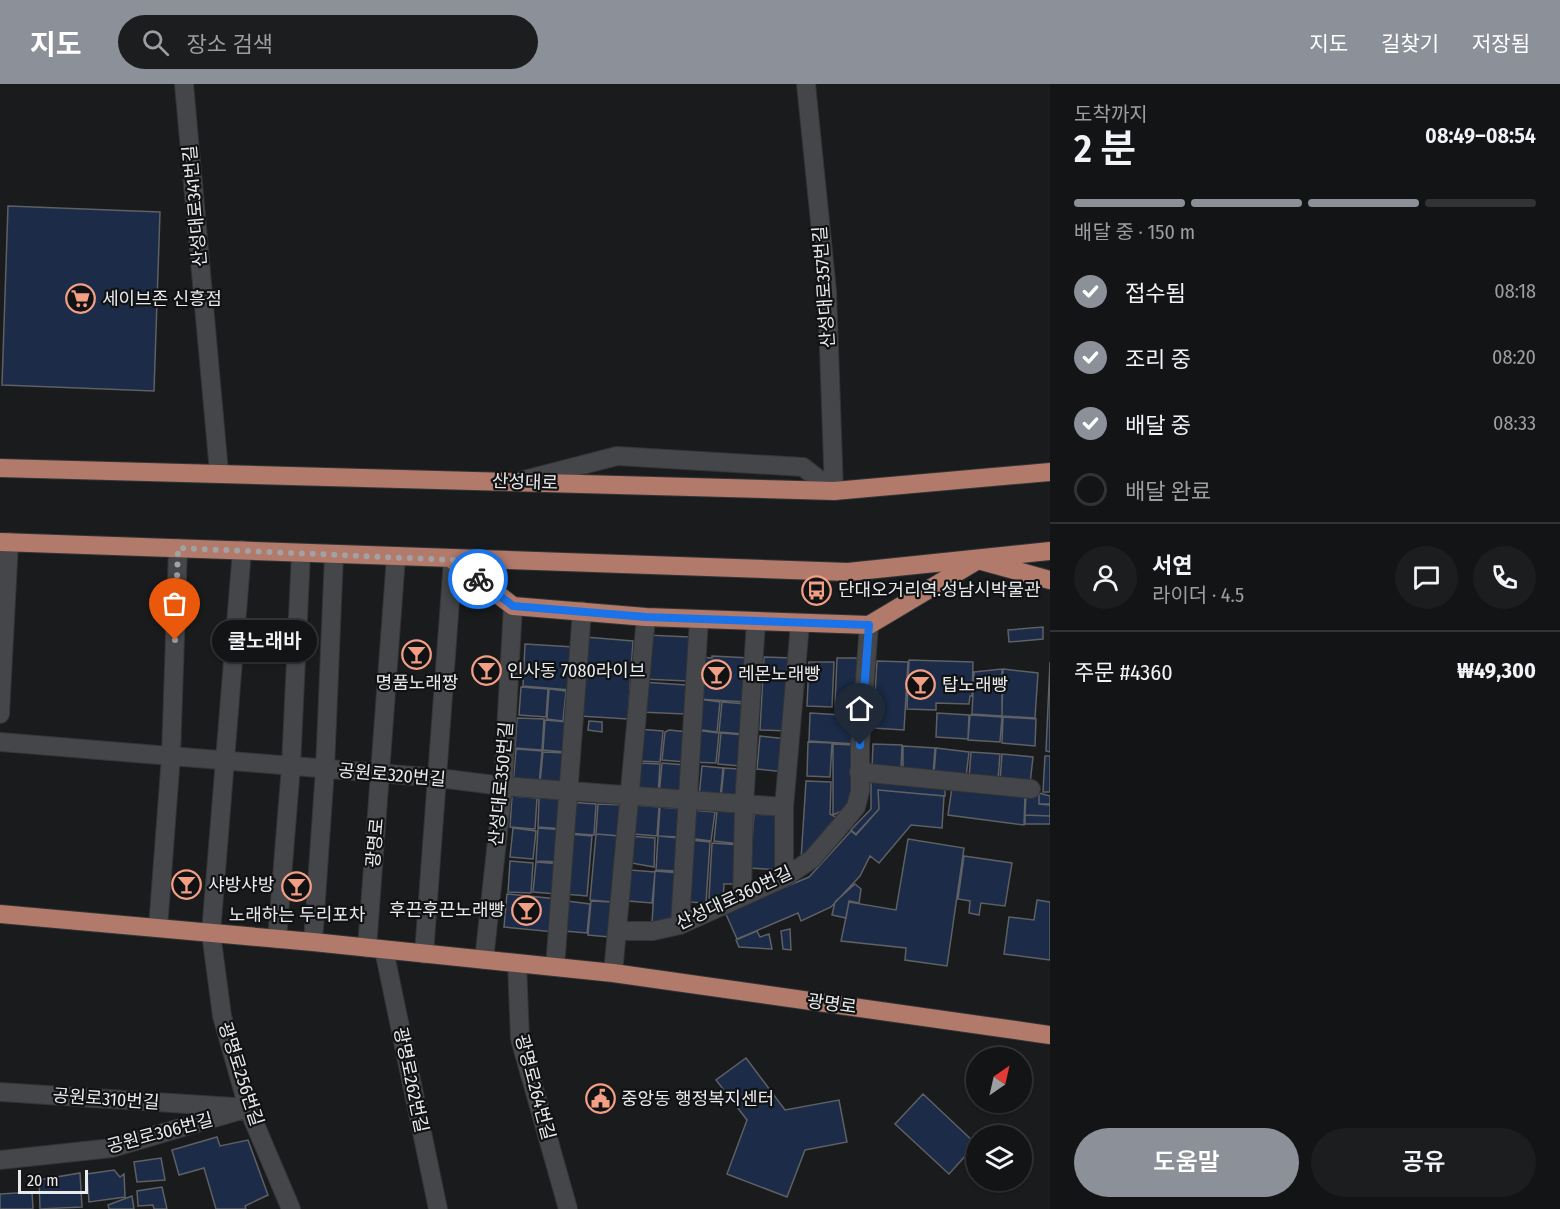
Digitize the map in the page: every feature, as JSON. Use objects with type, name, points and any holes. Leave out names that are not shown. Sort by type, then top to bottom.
[{"type":"main road","name":"산성대로","points":[[0,468],[219,472],[834,491],[1050,472]]},
{"type":"main road","points":[[4,542],[453,560],[848,572],[1050,552]]},
{"type":"main road","points":[[453,560],[513,606],[646,617],[800,624],[869,625],[978,560],[1050,580]]},
{"type":"main road","name":"광명로","points":[[0,914],[313,942],[613,973],[1050,1035]]},
{"type":"street","name":"산성대로341번길","points":[[184,84],[219,472]]},
{"type":"street","name":"산성대로357번길","points":[[806,84],[827,291],[834,491]]},
{"type":"street","points":[[519,481],[617,456],[803,467],[834,491]]},
{"type":"street","points":[[0,714],[4,542]]},
{"type":"street","points":[[158,928],[171,756],[178,548]]},
{"type":"street","points":[[211,933],[227,761],[242,550]]},
{"type":"street","points":[[277,939],[291,766],[301,553]]},
{"type":"street","points":[[313,942],[325,769],[334,555]]},
{"type":"street","points":[[381,774],[396,557]]},
{"type":"street","points":[[424,954],[439,778],[453,560]]},
{"type":"street","name":"산성대로350번길","points":[[484,960],[503,786],[513,606]]},
{"type":"street","points":[[555,967],[582,611]]},
{"type":"street","points":[[613,973],[619,931],[646,617]]},
{"type":"street","points":[[680,925],[686,799],[699,619]]},
{"type":"street","points":[[742,896],[744,804],[756,621]]},
{"type":"street","points":[[784,878],[784,807],[800,624]]},
{"type":"street","name":"산성대로360번길","points":[[619,931],[653,931],[680,925],[784,878],[812,859],[856,807],[869,625]]},
{"type":"street","name":"공원로320번길","points":[[0,742],[439,778],[503,786],[569,789],[784,807]]},
{"type":"street","points":[[859,772],[1030,789]]},
{"type":"street","name":"광명로","points":[[376,949],[381,774]]},
{"type":"street","name":"광명로256번길","points":[[211,933],[222,1016],[248,1108],[291,1209]]},
{"type":"street","name":"광명로262번길","points":[[376,949],[438,1209]]},
{"type":"street","name":"광명로264번길","points":[[517,963],[520,1039],[568,1209]]},
{"type":"street","name":"공원로310번길","points":[[0,1092],[248,1108]]},
{"type":"street","name":"공원로306번길","points":[[0,1160],[112,1148],[248,1108]]},
{"type":"building","name":"세이브존 신흥점","points":[[8,206],[160,212],[154,391],[2,385]]},
{"type":"building","points":[[1043,627],[1043,639],[1009,642],[1008,630]]},
{"type":"building","points":[[646,635],[690,637],[688,681],[643,679]]},
{"type":"building","points":[[585,637],[633,641],[628,719],[580,716]]},
{"type":"building","points":[[525,644],[574,647],[571,690],[523,686]]},
{"type":"building","points":[[712,656],[750,658],[746,702],[698,699],[700,657],[712,658]]},
{"type":"building","points":[[764,657],[793,658],[789,731],[760,730]]},
{"type":"building","points":[[837,658],[856,658],[862,664],[860,706],[835,705]]},
{"type":"building","points":[[909,660],[973,662],[972,696],[970,696],[969,704],[936,703],[936,710],[907,709]]},
{"type":"building","points":[[877,661],[908,662],[904,730],[873,728]]},
{"type":"building","points":[[809,662],[834,662],[832,707],[807,706]]},
{"type":"building","points":[[1050,662],[1050,752],[1046,751]]},
{"type":"building","points":[[1002,669],[1002,716],[972,714],[974,672]]},
{"type":"building","points":[[1003,669],[1038,673],[1035,718],[1002,716]]},
{"type":"building","points":[[642,682],[686,685],[685,714],[640,712]]},
{"type":"building","points":[[521,687],[548,689],[546,717],[519,715]]},
{"type":"building","points":[[549,689],[566,691],[563,721],[547,719]]},
{"type":"building","points":[[698,699],[720,702],[717,732],[695,729]]},
{"type":"building","points":[[722,702],[746,704],[744,734],[719,732]]},
{"type":"building","points":[[810,713],[858,716],[856,744],[809,741]]},
{"type":"building","points":[[937,713],[969,715],[968,739],[936,737]]},
{"type":"building","points":[[970,715],[1002,717],[1000,742],[968,740]]},
{"type":"building","points":[[1003,717],[1036,719],[1035,746],[1002,743]]},
{"type":"building","points":[[517,718],[544,719],[542,750],[515,748]]},
{"type":"building","points":[[545,720],[568,722],[566,752],[543,750]]},
{"type":"building","points":[[589,721],[602,722],[602,732],[588,730]]},
{"type":"building","points":[[637,729],[663,731],[660,762],[641,761]]},
{"type":"building","points":[[669,730],[688,732],[685,762],[662,760],[665,732]]},
{"type":"building","points":[[694,730],[719,733],[716,763],[691,762]]},
{"type":"building","points":[[721,733],[744,735],[741,766],[718,764]]},
{"type":"building","points":[[760,736],[787,739],[784,772],[757,769]]},
{"type":"building","points":[[808,742],[832,743],[830,777],[807,776]]},
{"type":"building","points":[[833,744],[853,745],[852,806],[833,815]]},
{"type":"building","points":[[873,744],[902,745],[901,771],[872,769]]},
{"type":"building","points":[[903,746],[935,748],[933,774],[903,772]]},
{"type":"building","points":[[936,748],[969,752],[966,777],[934,773]]},
{"type":"building","points":[[516,749],[542,751],[539,786],[513,784]]},
{"type":"building","points":[[543,752],[565,753],[563,785],[540,783]]},
{"type":"building","points":[[971,752],[1000,754],[998,780],[969,778]]},
{"type":"building","points":[[1002,754],[1033,757],[1030,784],[1000,781]]},
{"type":"building","points":[[1045,756],[1050,756],[1050,792],[1043,792]]},
{"type":"building","points":[[640,763],[660,764],[658,795],[644,794],[638,785]]},
{"type":"building","points":[[662,763],[685,765],[682,797],[659,795]]},
{"type":"building","points":[[702,766],[723,768],[720,799],[699,797]]},
{"type":"building","points":[[724,768],[739,769],[736,799],[721,797]]},
{"type":"building","points":[[871,780],[945,787],[945,796],[878,790],[879,809],[856,834],[851,830],[871,809]]},
{"type":"building","points":[[806,781],[831,782],[830,814],[836,817],[836,823],[801,860]]},
{"type":"building","points":[[952,787],[1025,795],[1024,825],[948,815]]},
{"type":"building","points":[[878,790],[944,796],[942,828],[911,825],[879,863],[870,856],[860,876],[831,907],[801,921],[798,913],[737,939],[725,912],[809,877],[851,831],[856,835],[879,809]]},
{"type":"building","points":[[1039,793],[1050,796],[1050,804],[1039,804]]},
{"type":"building","points":[[1026,795],[1039,795],[1039,804],[1050,805],[1050,816],[1025,815]]},
{"type":"building","points":[[512,796],[537,798],[535,829],[510,827]]},
{"type":"building","points":[[539,798],[564,799],[563,829],[538,827]]},
{"type":"building","points":[[569,802],[596,804],[594,835],[567,833]]},
{"type":"building","points":[[598,804],[624,805],[622,836],[596,834]]},
{"type":"building","points":[[635,805],[659,807],[657,836],[633,834]]},
{"type":"building","points":[[660,807],[682,809],[680,837],[658,836]]},
{"type":"building","points":[[691,810],[715,812],[711,841],[688,838]]},
{"type":"building","points":[[717,811],[737,812],[740,844],[714,841]]},
{"type":"building","points":[[754,814],[782,816],[778,870],[750,868]]},
{"type":"building","points":[[1025,815],[1050,816],[1050,824],[1025,824]]},
{"type":"building","points":[[513,828],[536,831],[533,859],[510,857]]},
{"type":"building","points":[[538,828],[564,830],[562,862],[536,861]]},
{"type":"building","points":[[568,834],[592,836],[587,896],[564,894]]},
{"type":"building","points":[[596,834],[619,836],[613,902],[590,900]]},
{"type":"building","points":[[628,836],[655,838],[654,867],[626,862]]},
{"type":"building","points":[[658,836],[679,838],[677,871],[656,870]]},
{"type":"building","points":[[908,839],[964,848],[947,966],[905,960],[906,948],[841,941],[849,902],[896,910]]},
{"type":"building","points":[[690,840],[710,842],[706,903],[689,902]]},
{"type":"building","points":[[712,843],[740,845],[738,884],[724,884],[723,899],[709,898]]},
{"type":"building","points":[[964,856],[1012,863],[1005,906],[981,903],[979,915],[969,913],[970,901],[958,899]]},
{"type":"building","points":[[510,861],[533,863],[531,893],[508,892]]},
{"type":"building","points":[[536,862],[560,864],[557,894],[533,892]]},
{"type":"building","points":[[630,870],[655,872],[652,903],[628,901]]},
{"type":"building","points":[[655,871],[679,873],[676,920],[652,924]]},
{"type":"building","points":[[855,884],[861,889],[859,903],[849,901],[846,918],[832,915],[835,902]]},
{"type":"building","points":[[507,894],[558,899],[555,932],[504,927]]},
{"type":"building","points":[[1037,900],[1050,902],[1050,960],[1004,954],[1009,917],[1034,920]]},
{"type":"building","points":[[567,901],[590,904],[587,933],[564,931]]},
{"type":"building","points":[[591,901],[612,902],[609,937],[588,935]]},
{"type":"building","points":[[790,929],[791,950],[783,949],[781,931]]},
{"type":"building","points":[[757,931],[760,937],[769,934],[772,949],[739,947],[736,940]]},
{"type":"building","points":[[746,1058],[785,1110],[839,1100],[847,1142],[805,1150],[787,1197],[727,1174],[747,1120],[716,1080]]},
{"type":"building","points":[[923,1094],[966,1135],[966,1155],[949,1174],[895,1124]]},
{"type":"building","points":[[217,1137],[220,1146],[248,1140],[268,1195],[245,1206],[246,1209],[216,1209],[204,1168],[179,1175],[172,1150]]},
{"type":"building","points":[[161,1158],[165,1180],[137,1182],[134,1162]]},
{"type":"building","points":[[114,1170],[120,1177],[124,1174],[125,1197],[89,1202],[87,1174]]},
{"type":"building","points":[[80,1173],[82,1207],[40,1209],[39,1180]]},
{"type":"building","points":[[162,1187],[167,1209],[154,1209],[153,1205],[138,1206],[137,1191]]},
{"type":"building","points":[[32,1192],[33,1209],[0,1209],[0,1194]]},
{"type":"building","points":[[132,1196],[134,1209],[109,1209],[108,1205]]},
{"type":"way so far","points":[[175,640],[178,548],[453,560],[478,579]]},
{"type":"place","name":"세이브존 신흥점","points":[[81,299]]},
{"type":"place","name":"단대오거리역.성남시박물관","points":[[817,590]]},
{"type":"place","name":"쿨노래바","points":[[175,640]]},
{"type":"place","name":"명품노래짱","points":[[417,654]]},
{"type":"place","name":"인사동 7080라이브","points":[[486,671]]},
{"type":"place","name":"레몬노래빵","points":[[717,674]]},
{"type":"place","name":"탑노래빵","points":[[921,685]]},
{"type":"place","name":"샤방샤방","points":[[187,885]]},
{"type":"place","name":"노래하는 두리포차","points":[[297,886]]},
{"type":"place","name":"후끈후끈노래빵","points":[[526,910]]},
{"type":"place","name":"중앙동 행정복지센터","points":[[600,1099]]},
{"type":"route","points":[[478,579],[513,606],[646,617],[869,625],[860,745]]}]
